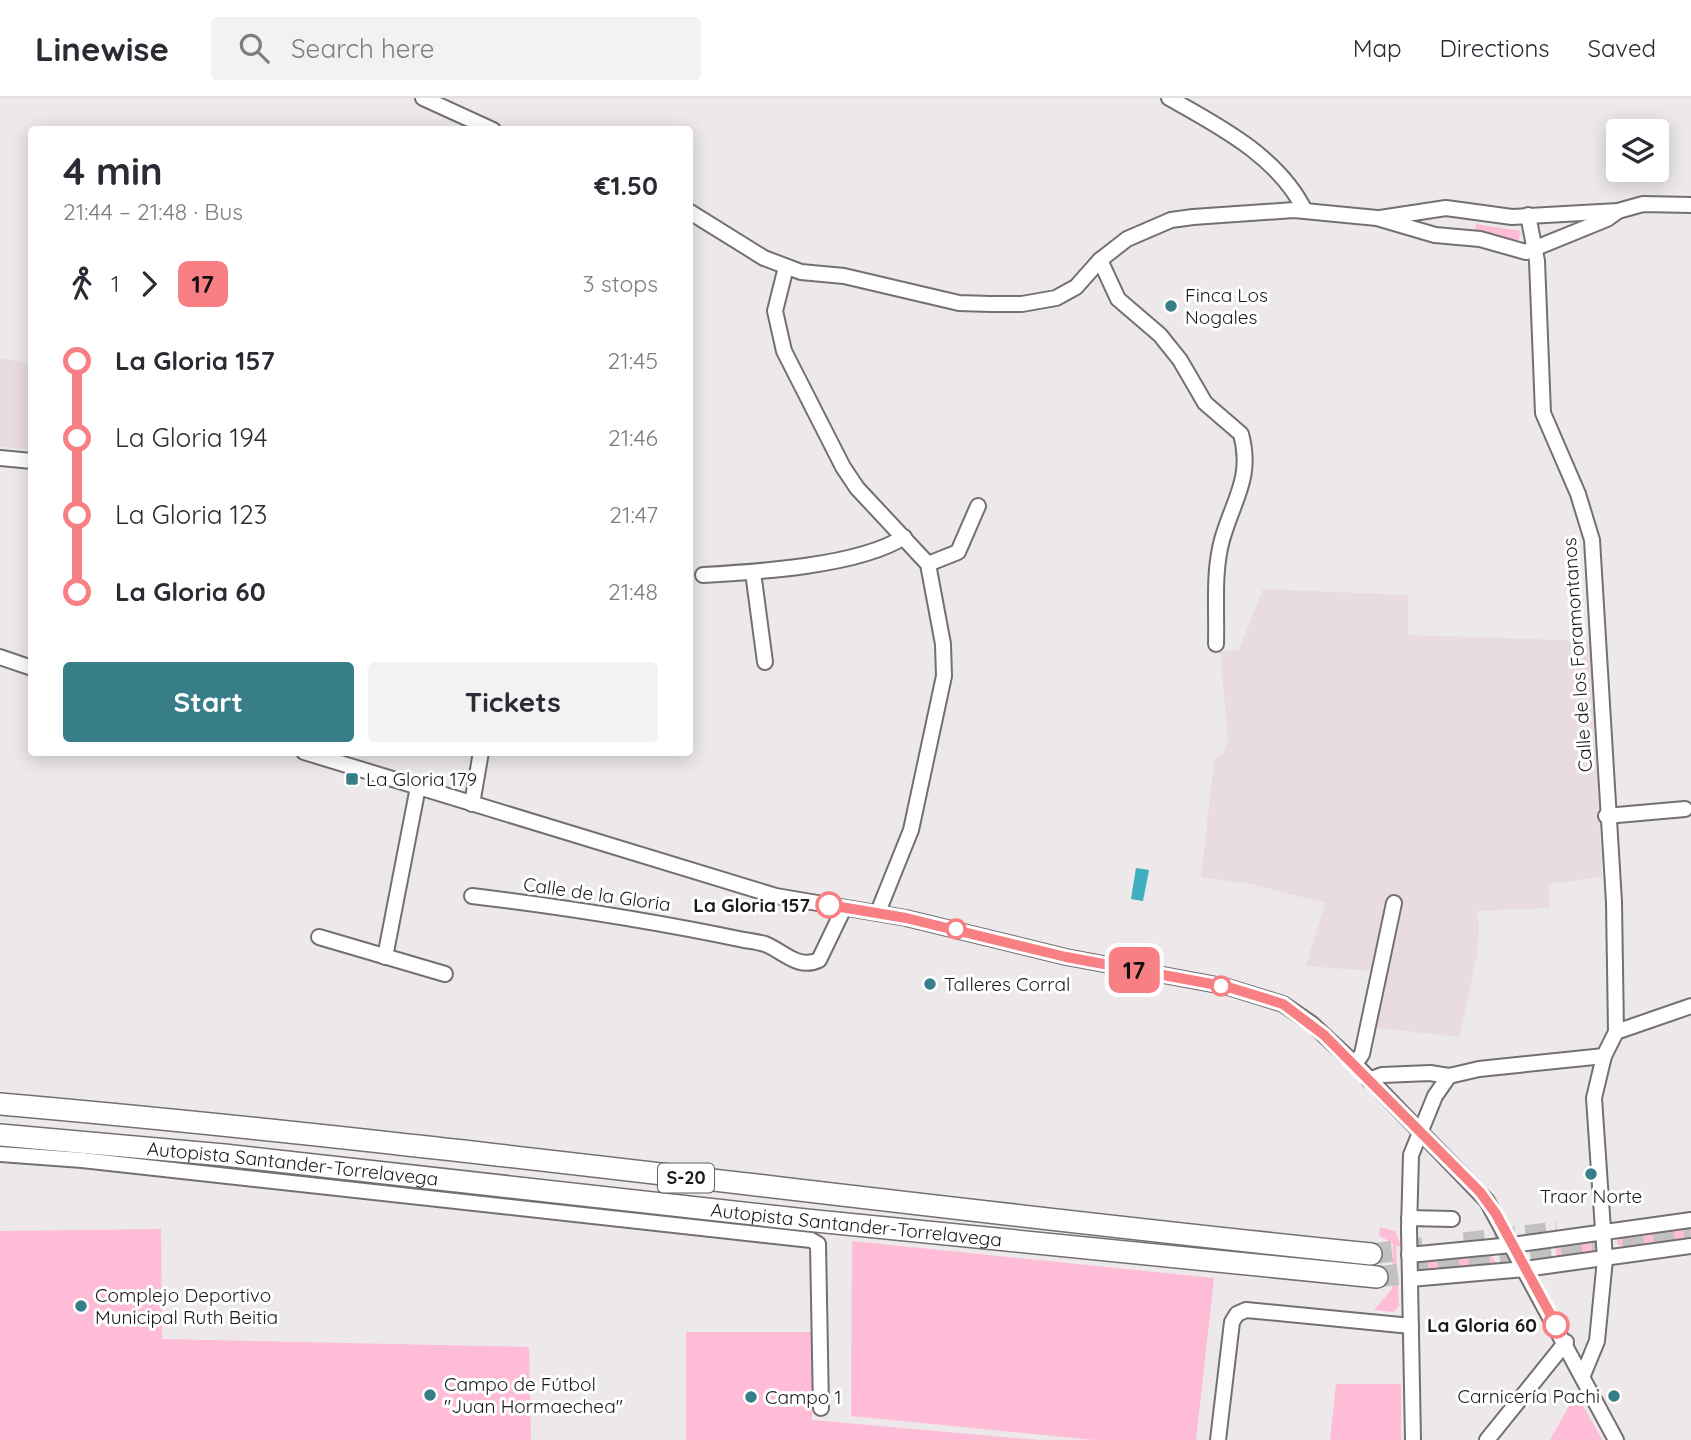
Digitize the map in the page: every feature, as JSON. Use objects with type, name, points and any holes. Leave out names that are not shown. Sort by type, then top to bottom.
[{"type":"highway","name":"Autopista Santander-Torrelavega","points":[[0,1104],[217,1124],[1085,1226],[1371,1254]]},
{"type":"highway","name":"Autopista Santander-Torrelavega","points":[[0,1135],[183,1151],[806,1220],[1377,1277]]},
{"type":"street","points":[[423,98],[484,126]]},
{"type":"street","points":[[1169,98],[1212,121],[1268,163],[1290,187],[1305,211]]},
{"type":"street","points":[[1377,218],[1446,208],[1512,217],[1618,211],[1643,204],[1691,205]]},
{"type":"street","points":[[693,214],[745,247],[801,272],[844,276],[959,303],[1022,304],[1067,293],[1100,260],[1127,239],[1171,220],[1236,213],[1305,211],[1377,218],[1435,235],[1480,239],[1526,252],[1607,219],[1618,211]]},
{"type":"street","name":"Calle de los Foramontanos","points":[[1528,215],[1534,249],[1543,413],[1578,494],[1592,540],[1606,816],[1614,902],[1616,1032],[1604,1055],[1594,1115],[1605,1259],[1597,1341],[1583,1375]]},
{"type":"street","points":[[1100,260],[1118,299],[1160,335],[1180,360],[1205,403],[1241,434],[1245,479],[1222,540],[1218,564],[1216,644]]},
{"type":"street","points":[[786,267],[775,311],[776,326],[788,359],[843,467],[858,488],[928,564],[943,644],[944,676],[911,830],[878,912]]},
{"type":"street","points":[[0,458],[28,461]]},
{"type":"street","points":[[928,564],[958,552],[978,506]]},
{"type":"street","points":[[704,575],[753,572],[842,559],[875,552],[904,537]]},
{"type":"street","points":[[753,572],[765,663]]},
{"type":"street","points":[[0,657],[28,667]]},
{"type":"street","name":"Calle de la Gloria","points":[[316,756],[749,889],[878,912],[1048,953],[1268,998],[1312,1024],[1480,1192],[1496,1214],[1616,1440]]},
{"type":"street","points":[[472,804],[480,756]]},
{"type":"street","points":[[385,957],[418,788]]},
{"type":"street","points":[[1606,816],[1685,809]]},
{"type":"street","name":"Calle de la Gloria","points":[[472,896],[548,904],[673,924],[765,944],[800,962],[813,963],[819,960],[844,908]]},
{"type":"street","points":[[1354,1064],[1362,1054],[1394,903]]},
{"type":"street","points":[[319,937],[445,974]]},
{"type":"street","points":[[1616,1032],[1691,1006]]},
{"type":"street","points":[[1369,1080],[1382,1075],[1430,1073],[1449,1076],[1492,1067],[1604,1055]]},
{"type":"street","points":[[1413,1440],[1409,1255],[1411,1155],[1435,1096],[1449,1076]]},
{"type":"street","points":[[0,1154],[82,1160],[811,1240],[818,1244],[821,1408]]},
{"type":"street","points":[[1409,1218],[1452,1219]]},
{"type":"street","points":[[1409,1255],[1512,1245],[1691,1220]]},
{"type":"street","points":[[1410,1279],[1525,1269],[1691,1246]]},
{"type":"street","points":[[1218,1440],[1232,1322],[1237,1314],[1246,1310],[1411,1326]]},
{"type":"street","points":[[1487,1440],[1566,1342]]},
{"type":"shaded area","points":[[1476,224],[1521,231],[1518,243],[1480,233],[1475,230]]},
{"type":"shaded area","points":[[0,358],[28,363],[28,450],[0,446]]},
{"type":"shaded area","points":[[1263,589],[1408,595],[1408,635],[1591,641],[1602,877],[1548,884],[1550,908],[1476,911],[1479,923],[1477,957],[1459,1037],[1377,1028],[1401,904],[1389,902],[1371,971],[1306,966],[1325,903],[1251,884],[1201,877],[1214,759],[1224,753],[1228,739],[1220,651],[1239,650]]},
{"type":"shaded area","points":[[1691,1223],[1691,1239],[1626,1248],[1617,1244],[1617,1237]]},
{"type":"shaded area","points":[[1380,1227],[1395,1231],[1401,1246],[1396,1246],[1399,1306],[1393,1312],[1374,1310],[1392,1289],[1393,1244],[1379,1235]]},
{"type":"shaded area","name":"Complejo Deportivo Municipal Ruth Beitia","points":[[161,1229],[162,1339],[529,1347],[531,1440],[0,1440],[0,1231]]},
{"type":"shaded area","points":[[1593,1240],[1596,1246],[1591,1254],[1557,1260],[1555,1244]]},
{"type":"shaded area","points":[[852,1241],[1214,1278],[1196,1440],[1095,1440],[851,1416]]},
{"type":"shaded area","points":[[1490,1253],[1499,1268],[1420,1272],[1417,1266],[1419,1261]]},
{"type":"shaded area","name":"Campo 1","points":[[686,1332],[812,1332],[812,1420],[1039,1440],[686,1440]]},
{"type":"shaded area","points":[[1336,1384],[1401,1384],[1401,1440],[1330,1440]]},
{"type":"shaded area","points":[[1576,1393],[1602,1440],[1550,1440]]},
{"type":"water","points":[[1136,868],[1149,870],[1143,901],[1131,899]]},
{"type":"tunnel","points":[[1464,1243],[1557,1232]]},
{"type":"tunnel","points":[[1377,1277],[1691,1239]]},
{"type":"tunnel","points":[[1371,1254],[1428,1247]]},
{"type":"bus line","name":"17","points":[[829,905],[906,918],[1066,957],[1228,987],[1283,1004],[1324,1035],[1480,1192],[1496,1214],[1556,1325]]},
{"type":"place","name":"Finca Los Nogales","points":[[1171,306]]},
{"type":"place","name":"La Gloria 179","points":[[352,779]]},
{"type":"place","name":"La Gloria 157","points":[[829,905]]},
{"type":"place","name":"Talleres Corral","points":[[930,984]]},
{"type":"place","name":"Traor Norte","points":[[1591,1174]]},
{"type":"place","name":"Complejo Deportivo Municipal Ruth Beitia","points":[[81,1306]]},
{"type":"place","name":"La Gloria 60","points":[[1556,1325]]},
{"type":"place","name":"Campo de Fútbol \"Juan Hormaechea\"","points":[[430,1395]]},
{"type":"place","name":"Carnicería Pachi","points":[[1614,1396]]},
{"type":"place","name":"Campo 1","points":[[751,1397]]}]
